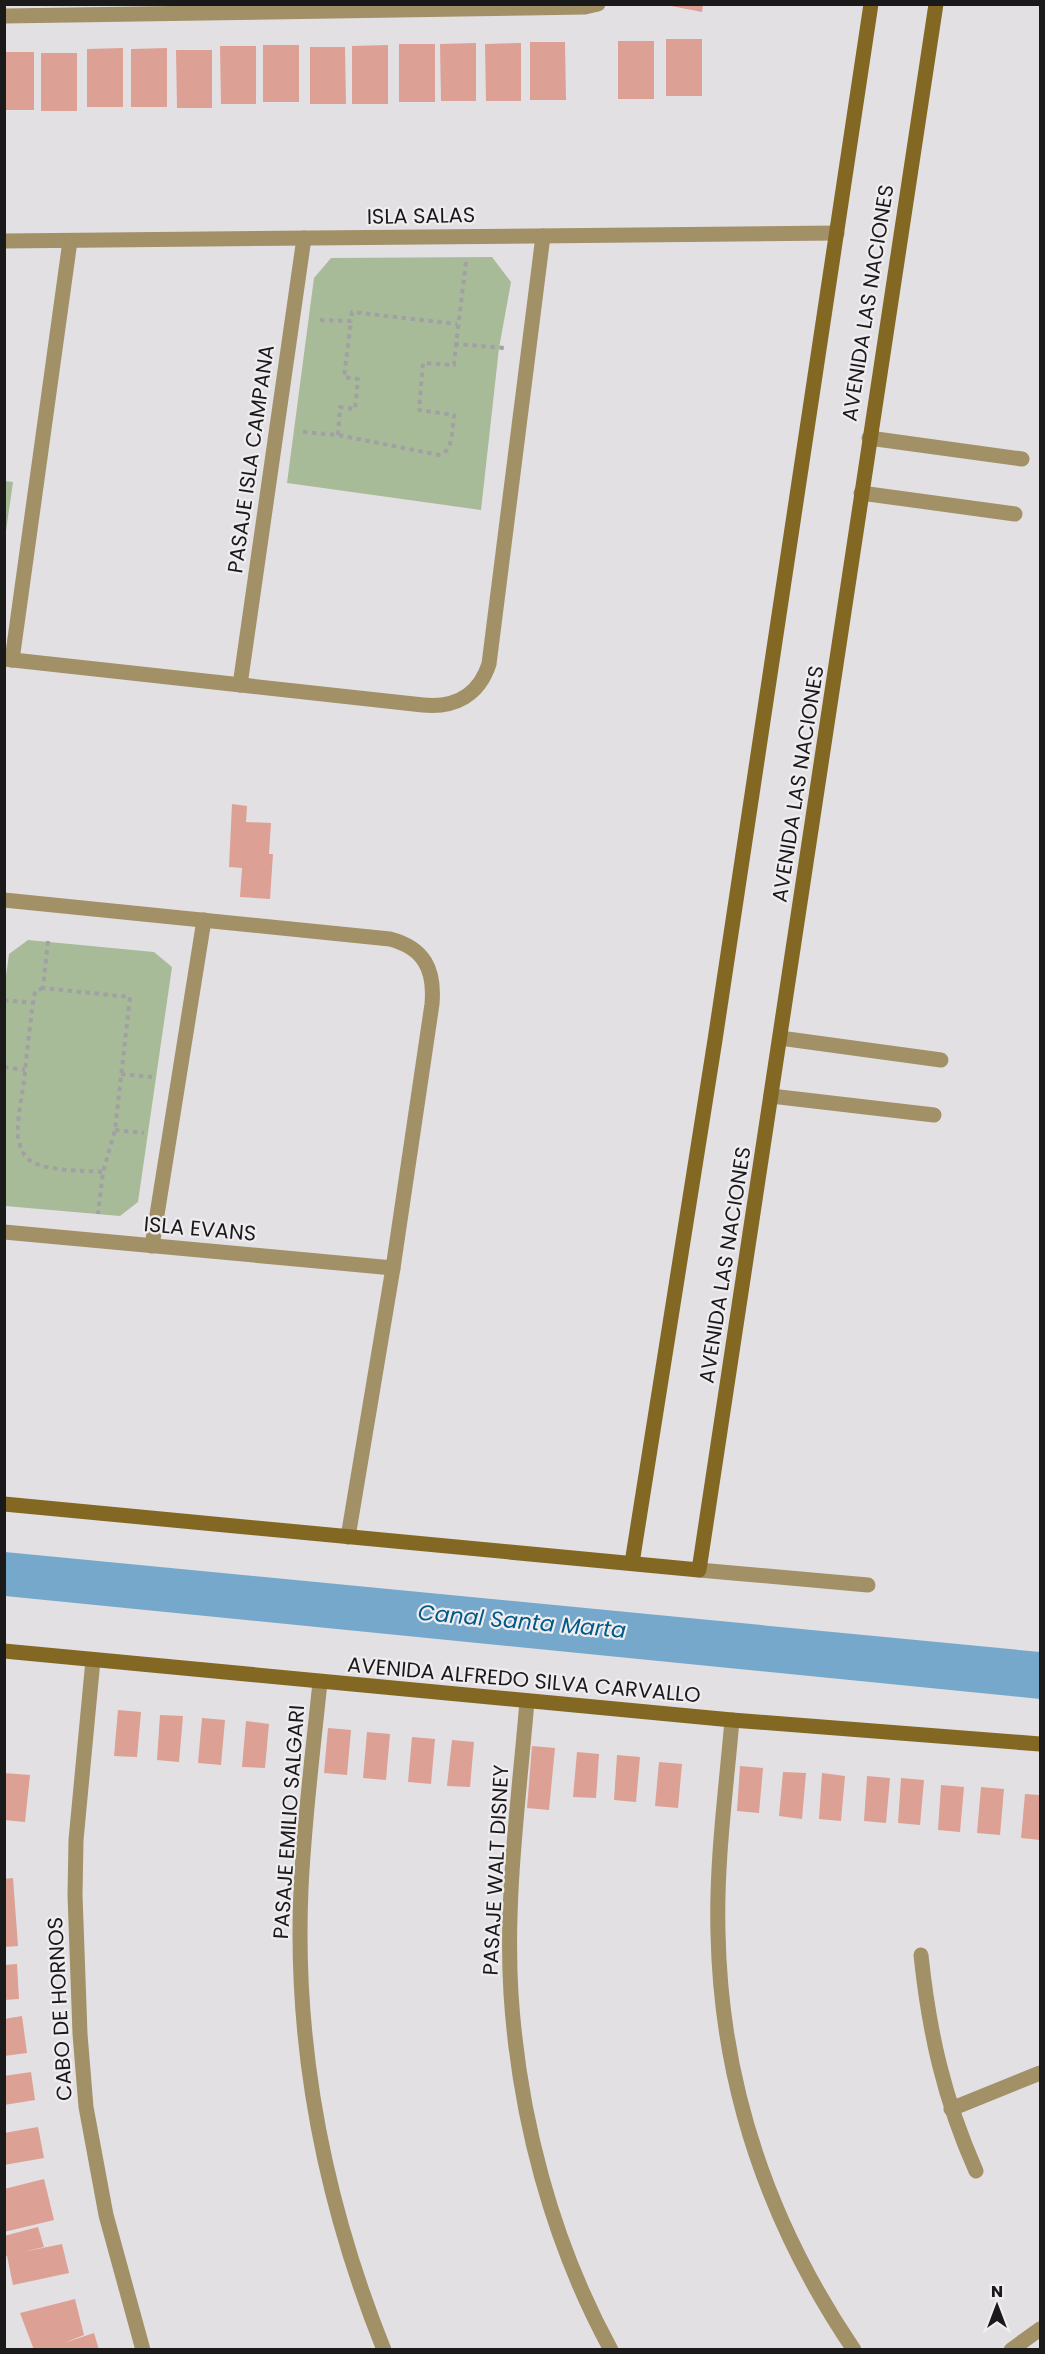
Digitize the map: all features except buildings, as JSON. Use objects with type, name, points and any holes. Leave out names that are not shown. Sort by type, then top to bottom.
[{"type":"street","points":[[4,16],[550,8],[598,4]]},
{"type":"street","name":"AVENIDA LAS NACIONES","points":[[632,1563],[715,1040],[872,4]]},
{"type":"street","name":"AVENIDA LAS NACIONES","points":[[699,1570],[936,4]]},
{"type":"street","name":"ISLA SALAS","points":[[4,241],[837,233]]},
{"type":"street","points":[[70,241],[8,660],[439,706],[454,704],[468,696],[478,687],[489,664],[543,236]]},
{"type":"street","name":"PASAJE ISLA CAMPANA","points":[[240,685],[304,238]]},
{"type":"street","points":[[869,438],[1022,459]]},
{"type":"street","points":[[861,494],[1016,514]]},
{"type":"street","points":[[4,900],[390,939],[416,950],[427,965],[433,990],[393,1268],[348,1536]]},
{"type":"street","points":[[152,1246],[204,920]]},
{"type":"street","points":[[780,1038],[941,1060]]},
{"type":"street","points":[[771,1096],[934,1115]]},
{"type":"street","name":"ISLA EVANS","points":[[4,1232],[393,1268]]},
{"type":"street","points":[[4,1504],[868,1585]]},
{"type":"street","name":"AVENIDA ALFREDO SILVA CARVALLO","points":[[4,1651],[732,1720],[1041,1744]]},
{"type":"street","name":"CABO DE HORNOS","points":[[93,1660],[76,1840],[75,1895],[80,2034],[86,2107],[106,2215],[143,2349]]},
{"type":"street","name":"PASAJE EMILIO SALGARI","points":[[320,1682],[301,1888],[302,2018],[311,2093],[325,2167],[343,2237],[384,2349]]},
{"type":"street","name":"PASAJE WALT DISNEY","points":[[527,1701],[512,1882],[511,1993],[516,2051],[525,2109],[540,2169],[559,2229],[581,2288],[611,2349]]},
{"type":"street","points":[[732,1720],[721,1839],[718,1932],[723,2000],[733,2067],[753,2146],[772,2202],[810,2280],[854,2349]]},
{"type":"street","points":[[921,1955],[926,2007],[937,2059],[951,2109],[976,2171]]},
{"type":"street","points":[[951,2109],[1041,2073]]},
{"type":"street","points":[[1011,2349],[1041,2329]]},
{"type":"path","points":[[293,432],[338,435],[439,455],[445,454],[449,449],[454,414],[419,410],[423,363],[454,365],[466,257],[475,236]]},
{"type":"path","points":[[338,435],[340,407],[355,409],[358,379],[344,377],[352,312],[457,324]]},
{"type":"path","points":[[318,320],[351,321]]},
{"type":"path","points":[[456,344],[530,349]]},
{"type":"path","points":[[43,988],[48,941]]},
{"type":"path","points":[[98,1214],[103,1172],[115,1130],[130,997],[43,988],[35,990],[18,1139],[27,1158],[47,1167],[103,1172]]},
{"type":"path","points":[[4,1000],[33,1003]]},
{"type":"path","points":[[4,1067],[25,1070]]},
{"type":"path","points":[[121,1074],[156,1077]]},
{"type":"path","points":[[115,1130],[148,1134]]},
{"type":"green space","points":[[492,257],[511,282],[499,348],[481,510],[287,483],[314,278],[331,258]]},
{"type":"green space","points":[[4,481],[13,482],[5,538]]},
{"type":"green space","points":[[28,940],[154,952],[172,967],[138,1202],[120,1216],[5,1206],[5,983],[9,954]]},
{"type":"water","name":"Canal Santa Marta","points":[[5,1552],[1040,1652],[1040,1699],[5,1596]]}]
